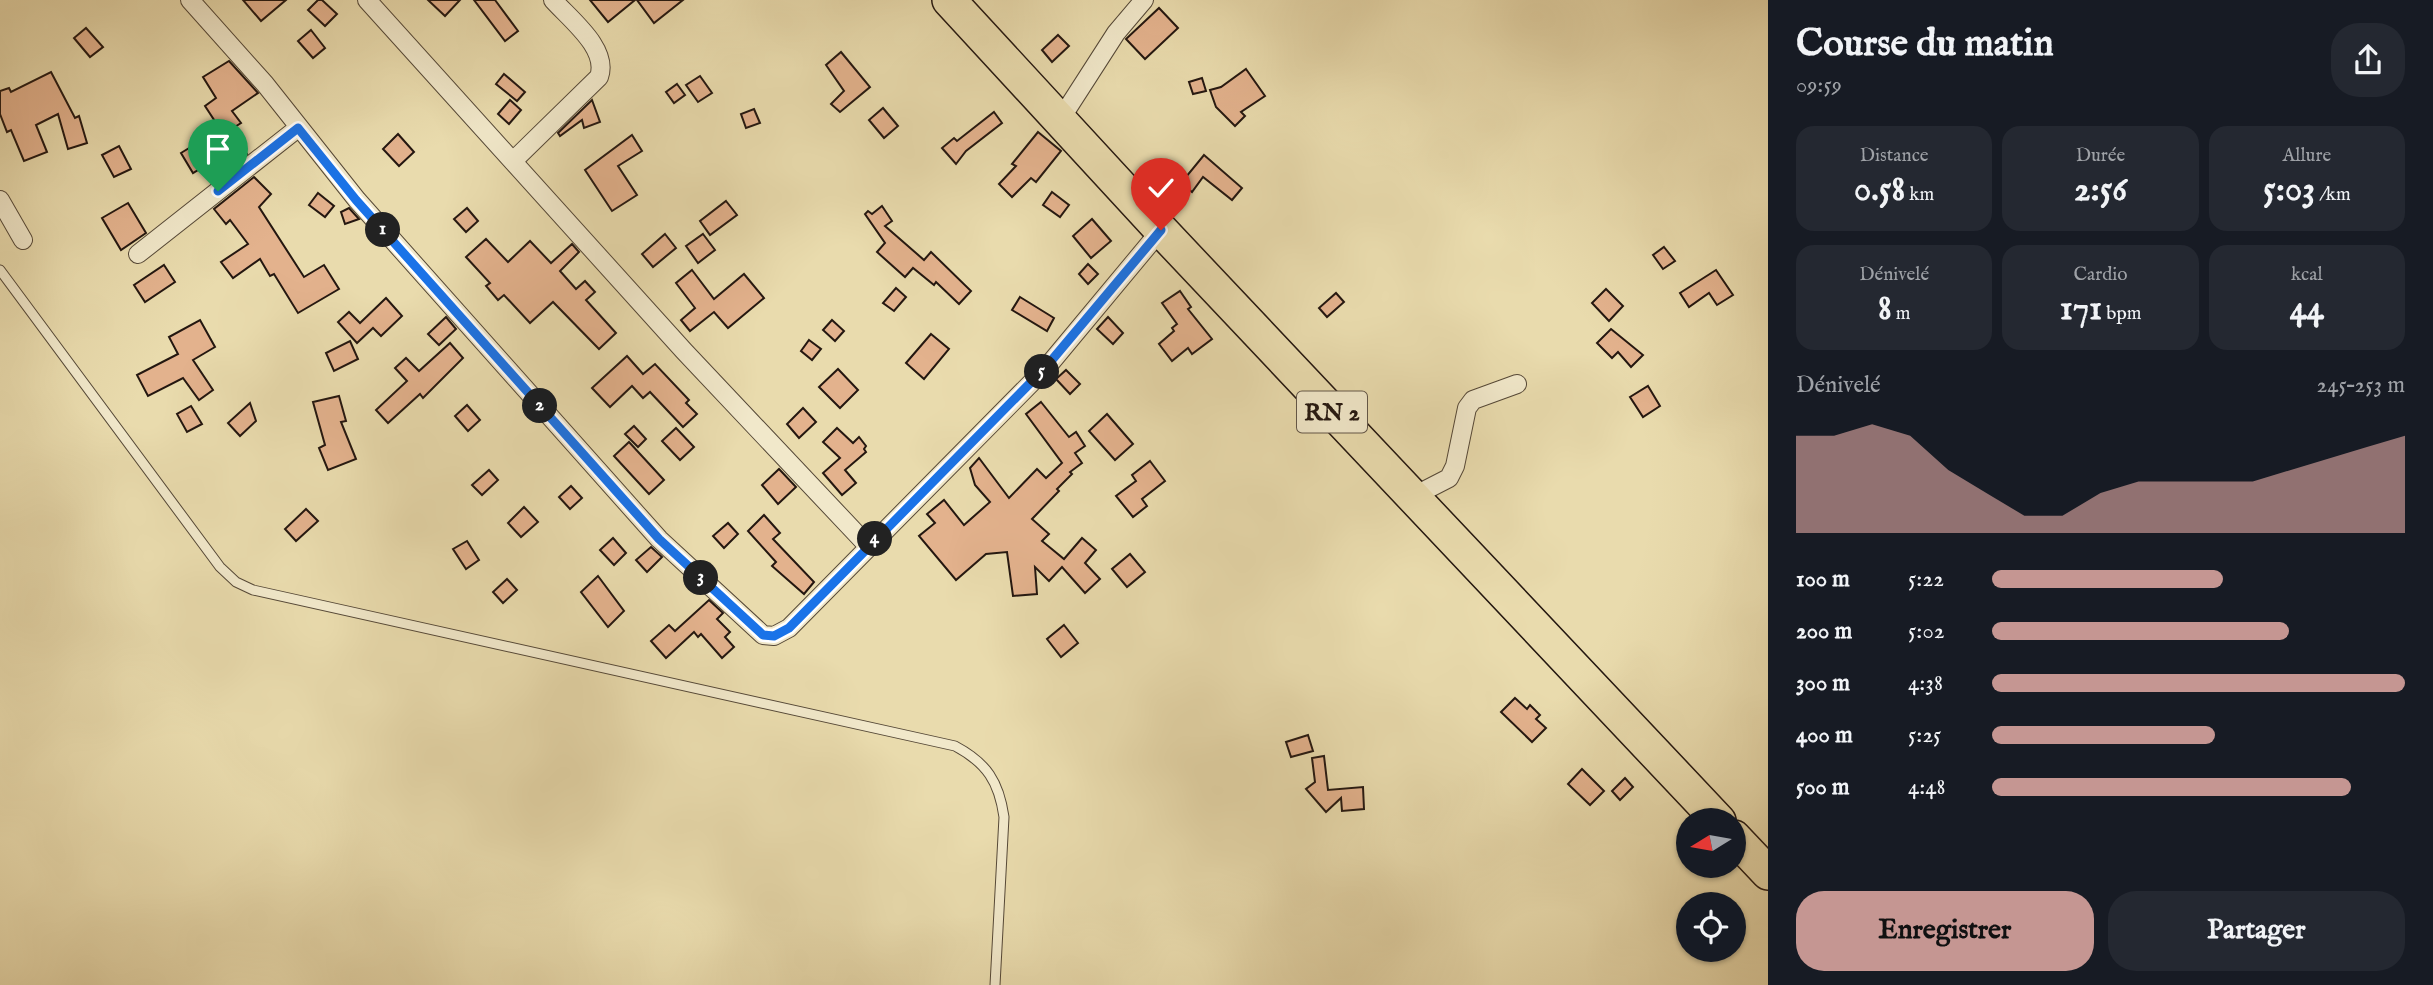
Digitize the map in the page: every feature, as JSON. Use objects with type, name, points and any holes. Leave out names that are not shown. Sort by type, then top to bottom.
[{"type":"highway","name":"RN 2","points":[[949,0],[1161,230],[1707,808]]},
{"type":"highway","points":[[1746,850],[1768,873]]},
{"type":"street","points":[[190,0],[265,84],[356,200],[659,539],[763,635],[774,636],[789,628],[1046,367],[1161,230]]},
{"type":"street","points":[[367,0],[684,351],[867,546]]},
{"type":"street","points":[[513,161],[599,77],[603,66],[600,54],[553,0]]},
{"type":"street","points":[[1060,121],[1116,33],[1144,0]]},
{"type":"street","points":[[138,254],[298,128]]},
{"type":"street","points":[[0,200],[23,240]]},
{"type":"street","points":[[1412,497],[1449,478],[1455,466],[1466,408],[1473,400],[1517,384]]},
{"type":"lane","points":[[0,270],[220,568],[236,582],[253,590],[955,746],[978,758],[991,772],[1001,796],[1004,817],[995,985]]},
{"type":"building","points":[[243,0],[286,0],[261,21]]},
{"type":"building","points":[[318,0],[322,0],[337,14],[325,26],[308,10]]},
{"type":"building","points":[[428,0],[460,0],[445,16]]},
{"type":"building","points":[[474,0],[495,0],[518,31],[505,41]]},
{"type":"building","points":[[590,0],[635,0],[608,22]]},
{"type":"building","points":[[637,0],[683,0],[654,23]]},
{"type":"building","points":[[1159,8],[1178,28],[1145,59],[1126,39]]},
{"type":"building","points":[[86,28],[103,47],[90,57],[74,38]]},
{"type":"building","points":[[311,30],[325,48],[313,58],[298,41]]},
{"type":"building","points":[[1058,35],[1069,46],[1052,62],[1042,50]]},
{"type":"building","points":[[841,52],[870,87],[840,112],[831,104],[844,91],[826,65]]},
{"type":"building","points":[[229,61],[258,93],[232,111],[241,123],[230,130],[247,154],[237,162],[229,151],[193,173],[181,153],[220,129],[205,106],[216,98],[203,77]]},
{"type":"building","points":[[1246,69],[1265,96],[1241,112],[1245,116],[1235,126],[1216,107],[1210,90],[1221,87]]},
{"type":"building","points":[[51,72],[75,118],[79,116],[87,143],[68,149],[58,114],[36,125],[47,152],[24,161],[11,130],[7,132],[0,114],[0,91],[9,88],[11,92]]},
{"type":"building","points":[[504,74],[525,92],[517,101],[496,84]]},
{"type":"building","points":[[700,76],[712,93],[698,102],[686,85]]},
{"type":"building","points":[[1202,78],[1206,91],[1193,94],[1189,82]]},
{"type":"building","points":[[677,84],[685,95],[674,103],[666,92]]},
{"type":"building","points":[[510,100],[521,110],[509,124],[498,114]]},
{"type":"building","points":[[592,100],[600,122],[584,128],[582,120],[560,136],[558,133]]},
{"type":"building","points":[[883,108],[898,126],[884,138],[869,120]]},
{"type":"building","points":[[754,109],[760,123],[746,128],[741,114]]},
{"type":"building","points":[[994,112],[1002,123],[966,151],[956,164],[942,148],[954,138],[957,141]]},
{"type":"building","points":[[1038,132],[1061,151],[1036,182],[1031,178],[1012,197],[999,184],[1016,166],[1012,164]]},
{"type":"building","points":[[398,134],[414,152],[399,166],[383,149]]},
{"type":"building","points":[[632,135],[642,151],[618,166],[637,195],[612,211],[585,170]]},
{"type":"building","points":[[119,146],[131,169],[114,177],[102,155]]},
{"type":"building","points":[[1204,155],[1242,188],[1232,200],[1203,177],[1192,192],[1181,183]]},
{"type":"building","points":[[254,177],[271,194],[259,207],[304,277],[324,265],[339,289],[298,313],[274,274],[270,276],[260,259],[233,278],[221,262],[248,244],[230,220],[226,224],[214,209]]},
{"type":"building","points":[[1052,192],[1069,205],[1060,217],[1043,205]]},
{"type":"building","points":[[318,193],[334,206],[325,217],[309,205]]},
{"type":"building","points":[[726,201],[737,215],[710,235],[700,221]]},
{"type":"building","points":[[128,203],[146,233],[121,250],[102,218]]},
{"type":"building","points":[[882,206],[892,221],[885,226],[924,260],[931,252],[971,291],[959,304],[936,282],[934,285],[913,268],[905,277],[877,252],[885,243],[865,214],[868,211],[872,214]]},
{"type":"building","points":[[349,208],[359,219],[345,224],[341,212]]},
{"type":"building","points":[[467,208],[478,221],[466,232],[454,219]]},
{"type":"building","points":[[1092,219],[1111,241],[1091,258],[1073,236]]},
{"type":"building","points":[[665,234],[676,248],[653,267],[642,254]]},
{"type":"building","points":[[703,234],[715,250],[698,263],[686,246]]},
{"type":"building","points":[[486,239],[508,262],[530,241],[551,263],[572,244],[579,252],[560,271],[576,289],[585,281],[595,292],[586,300],[616,333],[599,349],[553,302],[530,323],[504,295],[498,300],[486,286],[490,283],[466,257]]},
{"type":"building","points":[[1664,247],[1675,261],[1663,269],[1653,255]]},
{"type":"building","points":[[1088,264],[1098,274],[1088,284],[1079,274]]},
{"type":"building","points":[[164,265],[175,282],[145,302],[134,285]]},
{"type":"building","points":[[692,270],[714,299],[744,274],[764,298],[728,328],[714,312],[690,331],[681,320],[695,308],[676,283]]},
{"type":"building","points":[[1716,270],[1733,295],[1717,305],[1709,293],[1689,307],[1680,293]]},
{"type":"building","points":[[896,288],[906,297],[894,311],[883,303]]},
{"type":"building","points":[[1606,289],[1623,306],[1609,321],[1592,303]]},
{"type":"building","points":[[1180,291],[1191,307],[1188,309],[1212,339],[1192,354],[1188,348],[1172,361],[1159,344],[1174,331],[1172,328],[1177,324],[1162,303]]},
{"type":"building","points":[[1336,293],[1344,302],[1327,317],[1319,308]]},
{"type":"building","points":[[1020,297],[1054,318],[1047,331],[1012,310]]},
{"type":"building","points":[[386,298],[402,316],[381,336],[373,328],[357,343],[338,322],[349,312],[360,323]]},
{"type":"building","points":[[446,317],[456,329],[439,345],[428,334]]},
{"type":"building","points":[[1108,317],[1123,333],[1113,344],[1097,329]]},
{"type":"building","points":[[200,320],[215,347],[193,360],[213,390],[199,400],[183,378],[148,396],[137,375],[178,354],[169,337]]},
{"type":"building","points":[[832,320],[844,331],[835,341],[823,330]]},
{"type":"building","points":[[1611,329],[1643,355],[1631,367],[1618,352],[1612,358],[1597,343]]},
{"type":"building","points":[[931,334],[949,349],[924,379],[906,363]]},
{"type":"building","points":[[809,340],[821,349],[812,360],[801,351]]},
{"type":"building","points":[[350,341],[358,359],[334,371],[326,353]]},
{"type":"building","points":[[450,343],[463,358],[423,398],[420,394],[388,423],[376,410],[407,381],[395,368],[406,358],[419,371]]},
{"type":"building","points":[[627,356],[643,374],[655,364],[689,400],[686,403],[697,414],[683,427],[650,392],[643,398],[632,386],[610,407],[592,388]]},
{"type":"building","points":[[838,369],[858,390],[840,408],[819,387]]},
{"type":"building","points":[[1066,370],[1080,384],[1070,394],[1056,379]]},
{"type":"building","points":[[1648,386],[1660,406],[1643,417],[1630,397]]},
{"type":"building","points":[[339,396],[346,421],[341,422],[356,459],[328,470],[319,448],[325,445],[313,402]]},
{"type":"building","points":[[1041,402],[1069,437],[1076,432],[1085,446],[1075,453],[1082,463],[1070,472],[1072,474],[1057,489],[1059,491],[1032,519],[1049,534],[1042,541],[1064,559],[1082,538],[1096,550],[1085,563],[1100,579],[1085,593],[1062,567],[1049,581],[1035,567],[1037,594],[1013,596],[1007,552],[986,554],[956,580],[919,536],[935,523],[927,514],[944,500],[964,525],[990,502],[975,485],[970,468],[979,458],[1009,498],[1037,469],[1046,478],[1062,463],[1026,414]]},
{"type":"building","points":[[250,403],[256,421],[240,436],[228,423]]},
{"type":"building","points":[[467,405],[480,420],[468,431],[455,416]]},
{"type":"building","points":[[191,406],[202,424],[187,432],[177,414]]},
{"type":"building","points":[[803,408],[816,422],[799,438],[787,424]]},
{"type":"building","points":[[1107,414],[1133,444],[1115,460],[1089,431]]},
{"type":"building","points":[[634,426],[646,439],[638,447],[625,434]]},
{"type":"building","points":[[676,428],[694,447],[680,460],[662,441]]},
{"type":"building","points":[[837,428],[853,443],[859,437],[866,446],[866,452],[845,470],[856,483],[842,495],[823,473],[840,458],[823,442]]},
{"type":"building","points":[[629,442],[664,480],[649,494],[614,456]]},
{"type":"building","points":[[1150,461],[1165,481],[1142,499],[1147,506],[1133,517],[1116,496],[1136,481],[1132,475]]},
{"type":"building","points":[[779,469],[796,487],[778,504],[762,485]]},
{"type":"building","points":[[489,470],[498,480],[482,495],[472,485]]},
{"type":"building","points":[[571,486],[582,498],[570,509],[559,497]]},
{"type":"building","points":[[524,507],[538,522],[521,537],[508,523]]},
{"type":"building","points":[[306,509],[318,521],[296,541],[285,529]]},
{"type":"building","points":[[764,515],[780,533],[773,539],[814,582],[804,594],[772,566],[776,562],[748,531]]},
{"type":"building","points":[[728,523],[738,534],[724,548],[713,536]]},
{"type":"building","points":[[613,538],[626,553],[614,565],[600,550]]},
{"type":"building","points":[[467,541],[479,560],[466,569],[453,549]]},
{"type":"building","points":[[651,547],[662,557],[647,572],[636,560]]},
{"type":"building","points":[[1130,554],[1145,572],[1127,587],[1112,569]]},
{"type":"building","points":[[598,576],[624,611],[608,627],[581,592]]},
{"type":"building","points":[[507,579],[517,590],[503,603],[493,592]]},
{"type":"building","points":[[709,600],[723,613],[717,619],[730,632],[725,637],[734,647],[722,658],[701,634],[698,637],[694,632],[666,658],[651,641],[669,625],[675,631]]},
{"type":"building","points":[[1064,625],[1078,643],[1061,657],[1047,639]]},
{"type":"building","points":[[1515,698],[1527,709],[1530,705],[1540,715],[1536,719],[1546,728],[1532,742],[1501,712]]},
{"type":"building","points":[[1308,735],[1313,751],[1291,757],[1286,742]]},
{"type":"building","points":[[1324,756],[1328,790],[1363,787],[1364,809],[1342,811],[1341,798],[1326,812],[1306,789],[1315,782],[1312,758]]},
{"type":"building","points":[[1582,769],[1604,791],[1590,805],[1568,784]]},
{"type":"building","points":[[1625,778],[1633,787],[1620,800],[1612,791]]},
{"type":"route","points":[[218,191],[298,128],[356,200],[659,539],[763,635],[774,636],[789,628],[1046,367],[1161,230]]}]
